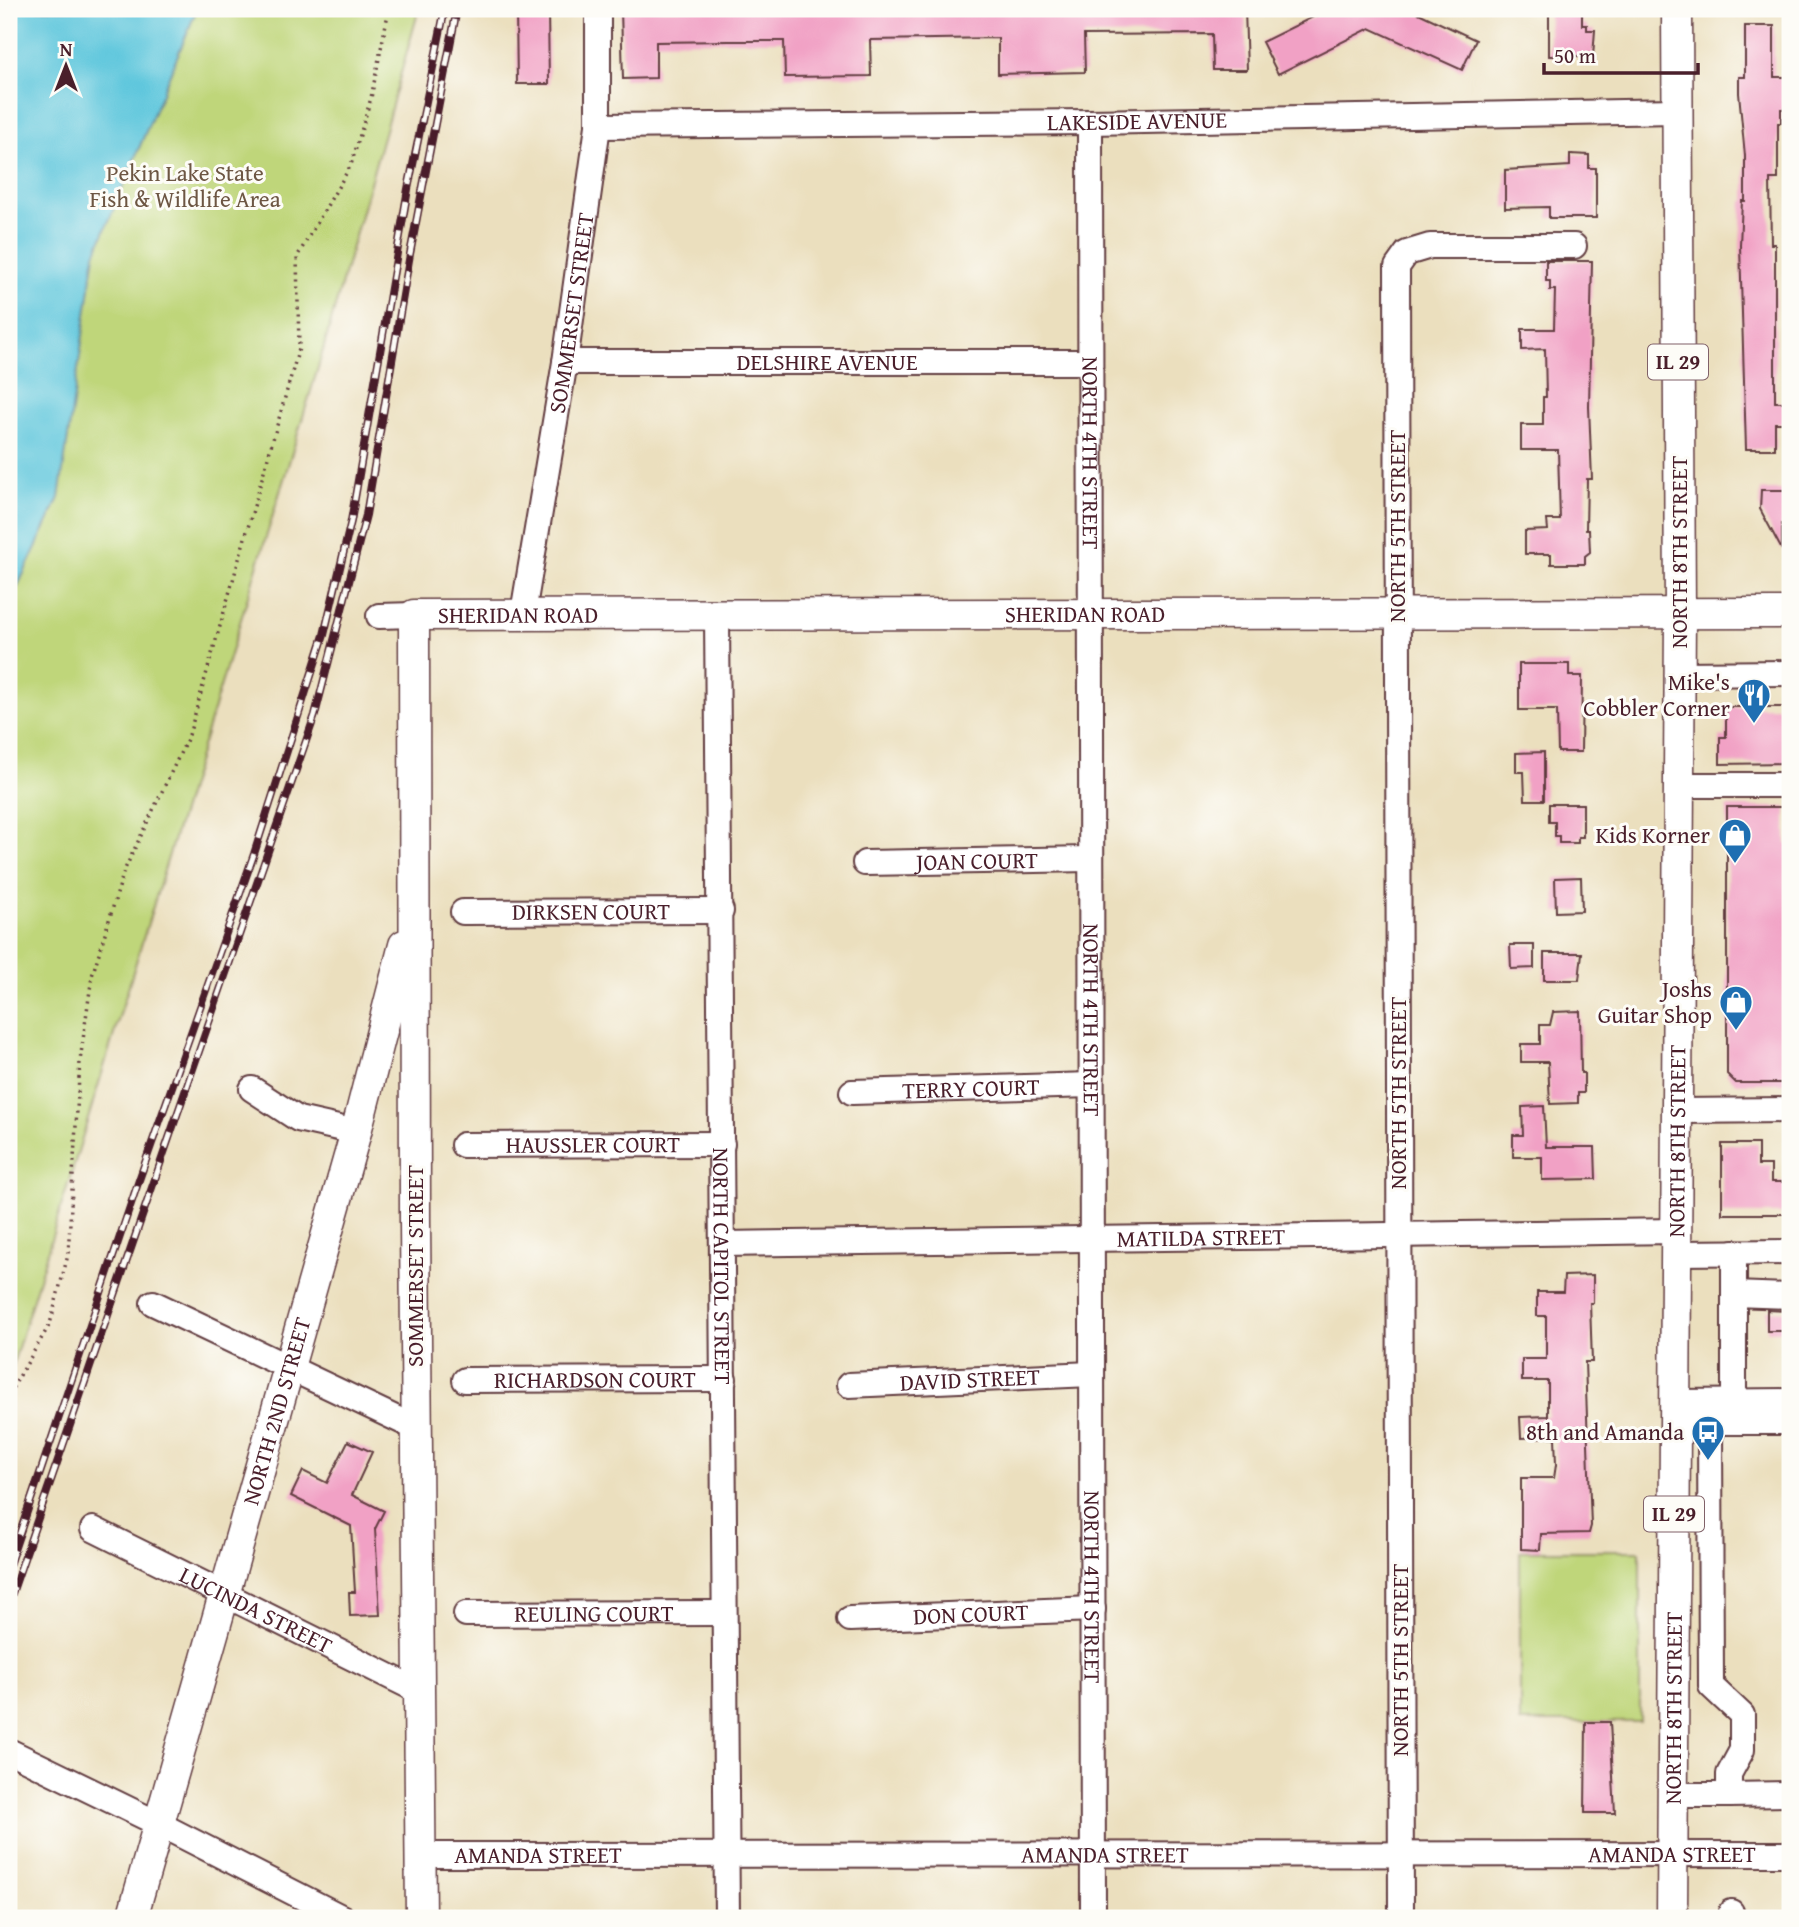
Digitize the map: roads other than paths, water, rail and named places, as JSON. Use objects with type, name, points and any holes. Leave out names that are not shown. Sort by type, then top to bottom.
[{"type":"main road","name":"IL 29","points":[[1676,9],[1676,111]]},
{"type":"main road","name":"NORTH 8TH STREET","points":[[1672,1918],[1679,785],[1676,111]]},
{"type":"main road","name":"SHERIDAN ROAD","points":[[414,615],[1790,613]]},
{"type":"main road","name":"SOMMERSET STREET","points":[[414,615],[416,1428],[421,1692],[421,1918]]},
{"type":"main road","name":"NORTH 2ND STREET","points":[[132,1918],[356,1132],[415,901]]},
{"type":"street","name":"SOMMERSET STREET","points":[[523,613],[565,362],[598,126],[598,9]]},
{"type":"street","name":"LAKESIDE AVENUE","points":[[598,126],[1090,122],[1676,111]]},
{"type":"street","name":"NORTH 4TH STREET","points":[[1090,122],[1089,859],[1093,1918]]},
{"type":"street","name":"NORTH 5TH STREET","points":[[1401,1918],[1397,267],[1407,253],[1416,248],[1574,246]]},
{"type":"street","name":"DELSHIRE AVENUE","points":[[565,362],[1090,362]]},
{"type":"street","name":"SHERIDAN ROAD","points":[[379,616],[414,615]]},
{"type":"street","name":"NORTH CAPITOL STREET","points":[[717,615],[727,1918]]},
{"type":"street","points":[[1679,674],[1790,673]]},
{"type":"street","points":[[1679,785],[1790,785]]},
{"type":"street","name":"JOAN COURT","points":[[865,863],[1089,859]]},
{"type":"street","name":"DIRKSEN COURT","points":[[463,912],[721,911]]},
{"type":"street","name":"TERRY COURT","points":[[852,1092],[1091,1085]]},
{"type":"street","points":[[252,1089],[298,1119],[356,1132]]},
{"type":"street","points":[[1677,1111],[1790,1110]]},
{"type":"street","name":"HAUSSLER COURT","points":[[463,1145],[722,1144]]},
{"type":"street","name":"MATILDA STREET","points":[[723,1244],[1399,1233],[1677,1242],[1734,1252],[1790,1252]]},
{"type":"street","points":[[1734,1252],[1734,1401]]},
{"type":"street","points":[[1734,1294],[1790,1296]]},
{"type":"street","points":[[153,1303],[416,1428]]},
{"type":"street","name":"DAVID STREET","points":[[849,1385],[1091,1374]]},
{"type":"street","name":"RICHARDSON COURT","points":[[465,1380],[724,1379]]},
{"type":"street","points":[[1676,1412],[1734,1401],[1790,1401]]},
{"type":"street","points":[[1676,1412],[1710,1422],[1790,1422]]},
{"type":"street","points":[[1710,1422],[1711,1686],[1742,1715],[1742,1750],[1729,1774],[1728,1795]]},
{"type":"street","name":"LUCINDA STREET","points":[[93,1529],[421,1692]]},
{"type":"street","points":[[1673,1582],[1711,1578]]},
{"type":"street","name":"DON COURT","points":[[850,1619],[1093,1609]]},
{"type":"street","name":"REULING COURT","points":[[466,1614],[723,1613]]},
{"type":"street","points":[[1673,1628],[1711,1627]]},
{"type":"street","points":[[9,1752],[159,1824],[342,1918]]},
{"type":"street","points":[[1673,1796],[1790,1794]]},
{"type":"street","name":"AMANDA STREET","points":[[421,1855],[1790,1854]]},
{"type":"water","points":[[9,9],[197,9],[95,254],[59,498],[9,605]]},
{"type":"railway","points":[[9,1565],[139,1180],[254,854],[324,635],[351,521],[408,189],[445,9]]},
{"type":"railway","points":[[9,1602],[315,715],[366,515],[410,254],[457,9]]},
{"type":"place","name":"Mike's Cobbler Corner","points":[[1754,725]]},
{"type":"place","name":"Kids Korner","points":[[1735,865]]},
{"type":"place","name":"Joshs Guitar Shop","points":[[1736,1032]]},
{"type":"place","name":"8th and Amanda","points":[[1708,1462]]},
{"type":"park label","name":"Pekin Lake State Fish & Wildlife Area","points":[[185,186]]}]
